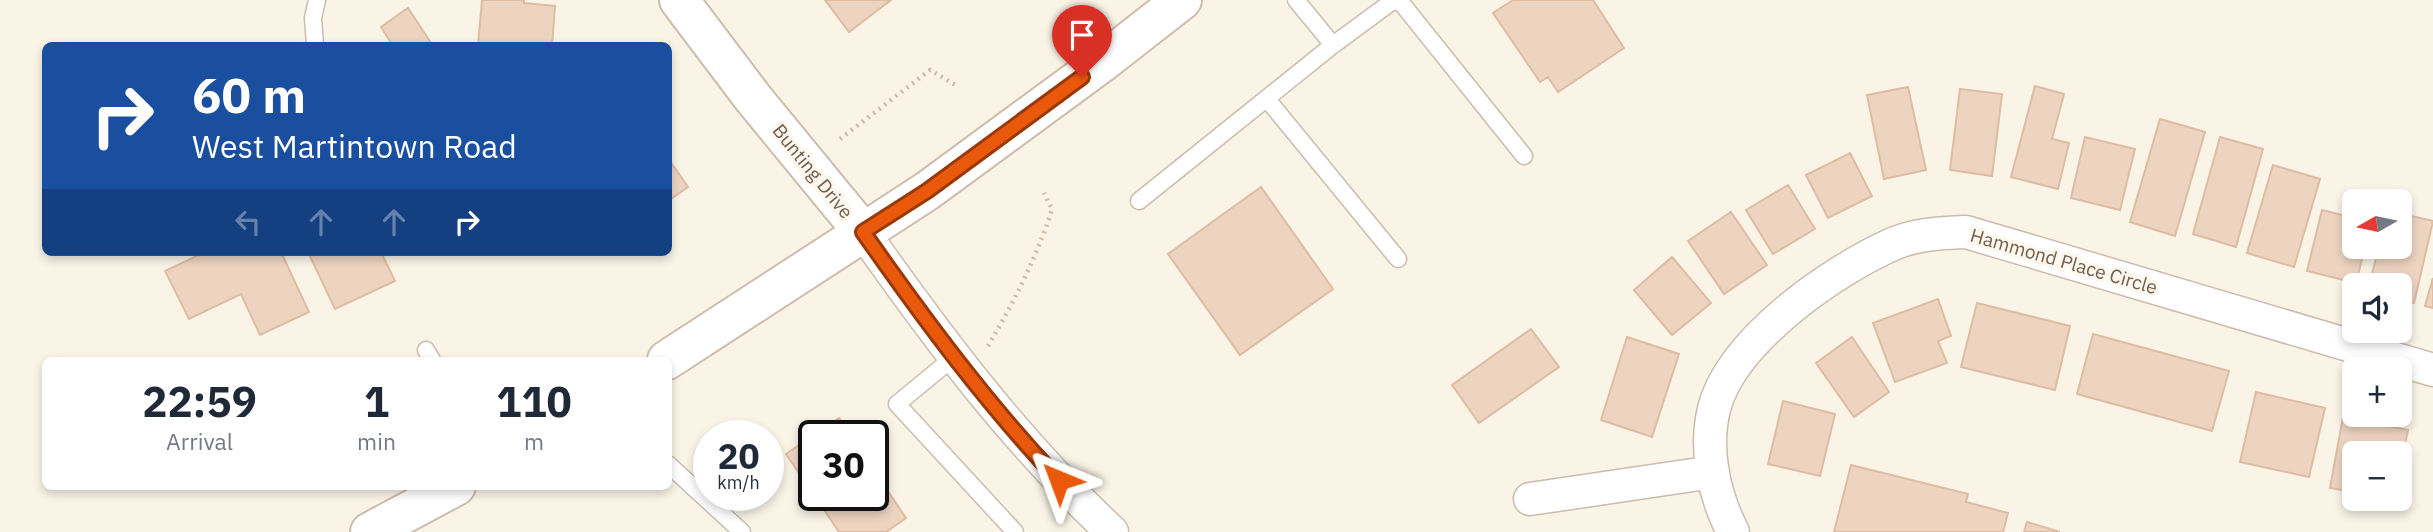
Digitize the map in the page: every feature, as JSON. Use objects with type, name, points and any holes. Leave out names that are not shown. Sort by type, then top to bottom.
[{"type":"main road","name":"Bunting Drive","points":[[678,0],[753,98],[863,232]]},
{"type":"main road","points":[[672,357],[938,183],[1182,0]]},
{"type":"main road","points":[[370,532],[449,490]]},
{"type":"street","name":"Bunting Drive","points":[[863,232],[954,357],[1021,440],[1112,532]]},
{"type":"street","name":"Hammond Place Circle","points":[[1733,532],[1722,511],[1713,472],[1710,435],[1714,408],[1724,382],[1738,359],[1821,284],[1895,243],[1935,233],[1966,232],[2433,370]]},
{"type":"street","points":[[1530,499],[1713,472]]},
{"type":"lane","points":[[315,42],[313,18],[317,0]]},
{"type":"lane","points":[[1296,0],[1334,45]]},
{"type":"lane","points":[[1139,201],[1334,45],[1390,3],[1400,0],[1524,156]]},
{"type":"lane","points":[[1267,99],[1398,259]]},
{"type":"lane","points":[[954,357],[897,404],[1015,532]]},
{"type":"lane","points":[[672,468],[742,532]]},
{"type":"path","points":[[840,139],[930,70],[959,87]]},
{"type":"path","points":[[987,346],[1040,247],[1052,209],[1044,193]]},
{"type":"building","points":[[482,0],[524,0],[524,3],[555,6],[552,42],[478,42]]},
{"type":"building","points":[[825,0],[891,0],[849,32]]},
{"type":"building","points":[[1513,0],[1593,0],[1624,48],[1558,92],[1548,77],[1540,82],[1493,13]]},
{"type":"building","points":[[408,8],[430,42],[390,42],[381,27]]},
{"type":"building","points":[[2035,86],[2064,94],[2052,139],[2069,143],[2058,189],[2011,177]]},
{"type":"building","points":[[1908,87],[1926,170],[1884,179],[1867,95]]},
{"type":"building","points":[[1960,89],[2002,94],[1992,176],[1950,170]]},
{"type":"building","points":[[2160,119],[2205,132],[2175,236],[2130,222]]},
{"type":"building","points":[[2085,137],[2135,149],[2120,210],[2071,198]]},
{"type":"building","points":[[2220,137],[2263,149],[2236,247],[2193,234]]},
{"type":"building","points":[[1850,153],[1872,196],[1828,218],[1806,175]]},
{"type":"building","points":[[672,164],[688,187],[672,198]]},
{"type":"building","points":[[2273,165],[2320,179],[2294,267],[2247,253]]},
{"type":"building","points":[[1788,185],[1815,229],[1773,254],[1746,210]]},
{"type":"building","points":[[1261,187],[1333,289],[1240,355],[1168,254]]},
{"type":"building","points":[[2322,210],[2342,215],[2342,259],[2362,259],[2358,273],[2342,273],[2342,280],[2307,271]]},
{"type":"building","points":[[1731,212],[1767,265],[1724,294],[1688,241]]},
{"type":"building","points":[[2412,216],[2433,221],[2414,303],[2412,273],[2372,273],[2376,259],[2412,259]]},
{"type":"building","points":[[197,256],[283,256],[309,312],[260,335],[241,294],[189,319],[165,271]]},
{"type":"building","points":[[310,256],[383,256],[395,281],[335,309]]},
{"type":"building","points":[[1672,257],[1711,303],[1672,335],[1634,290]]},
{"type":"building","points":[[2433,278],[2433,308],[2425,306]]},
{"type":"building","points":[[1938,299],[1951,336],[1938,341],[1947,363],[1895,382],[1873,323]]},
{"type":"building","points":[[1977,303],[2070,326],[2055,390],[1961,367]]},
{"type":"building","points":[[1531,329],[1559,367],[1479,423],[1452,385]]},
{"type":"building","points":[[2093,334],[2229,371],[2212,431],[2077,394]]},
{"type":"building","points":[[1627,337],[1679,354],[1652,437],[1601,420]]},
{"type":"building","points":[[1852,337],[1889,392],[1854,417],[1816,363]]},
{"type":"building","points":[[2256,392],[2325,408],[2309,477],[2240,462]]},
{"type":"building","points":[[1783,401],[1835,414],[1820,476],[1768,464]]},
{"type":"building","points":[[2342,422],[2342,427],[2393,427],[2408,430],[2406,441],[2342,441],[2342,490],[2330,488]]},
{"type":"building","points":[[798,446],[798,472],[786,454]]},
{"type":"building","points":[[1851,465],[1968,494],[1966,502],[2008,513],[2003,532],[1834,532]]},
{"type":"building","points":[[889,493],[906,518],[886,532],[839,532],[825,511],[889,511]]},
{"type":"building","points":[[2027,522],[2060,532],[2024,532]]},
{"type":"route","points":[[1059,480],[968,377],[863,232],[927,191],[1082,77]]}]
